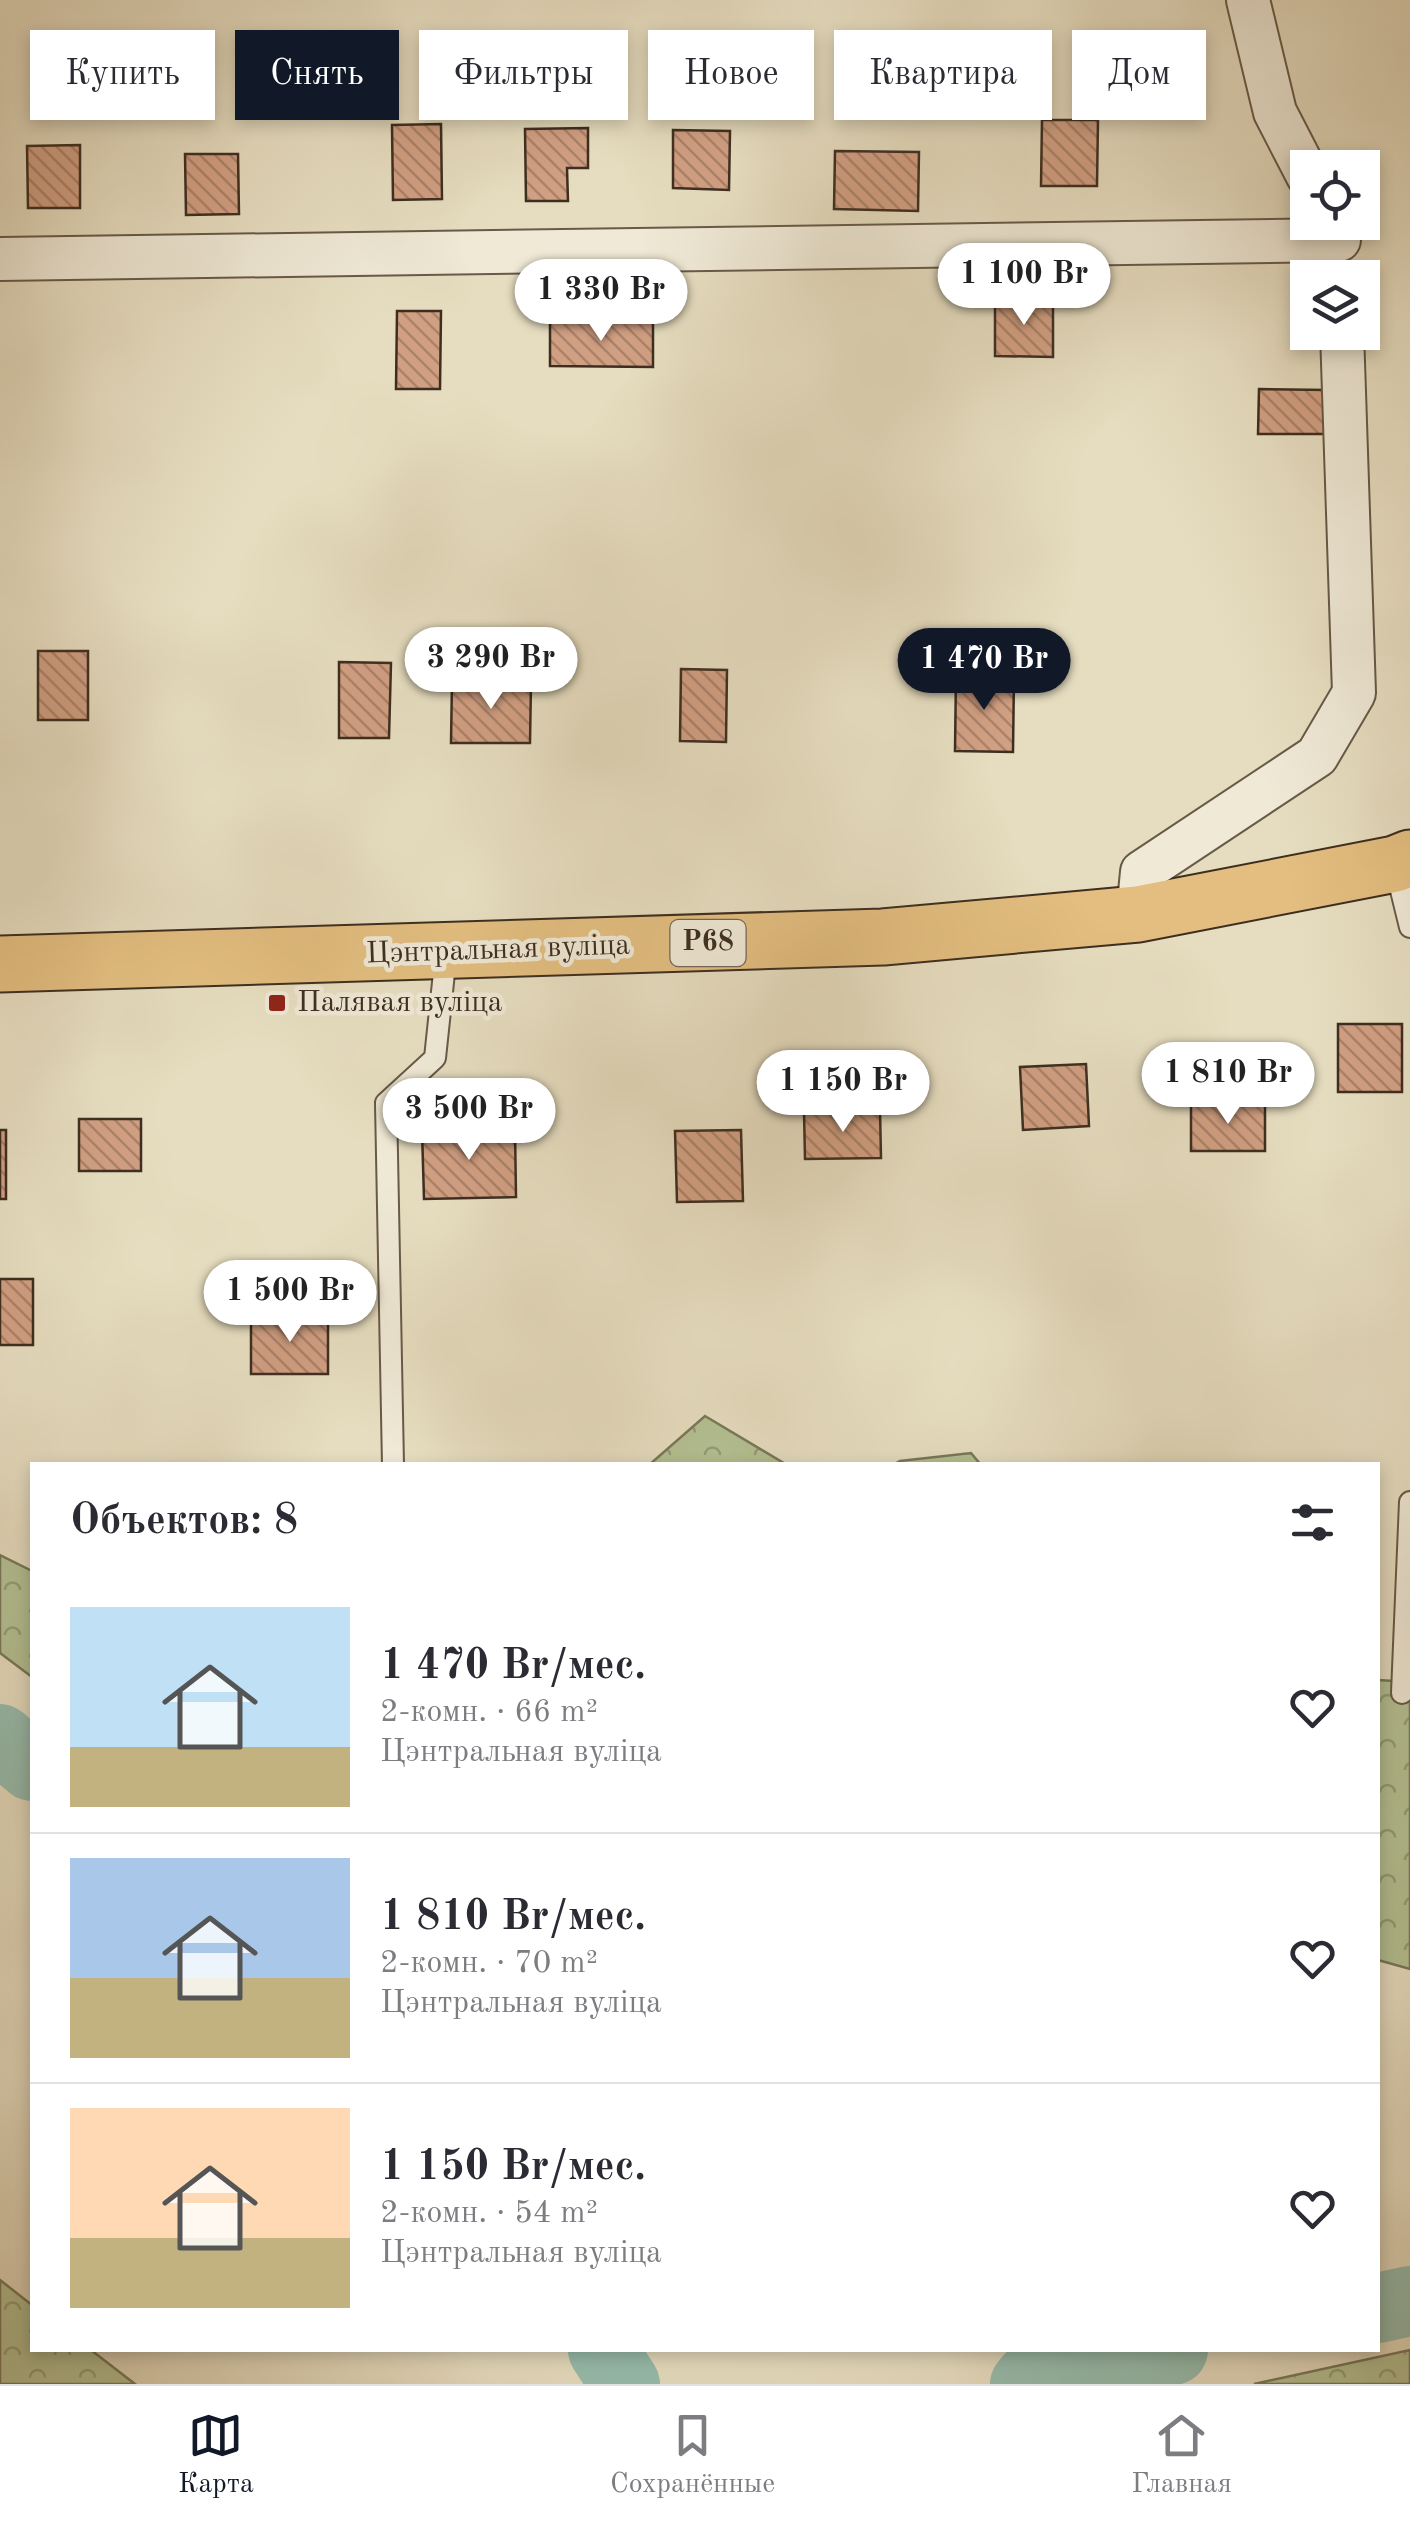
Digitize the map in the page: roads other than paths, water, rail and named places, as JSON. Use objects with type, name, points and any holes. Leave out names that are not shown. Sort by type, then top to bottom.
[{"type":"main road","name":"Цэнтральная вуліца","points":[[0,964],[883,938],[1138,914],[1402,861]]},
{"type":"street","points":[[1248,0],[1275,112],[1295,150]]},
{"type":"street","points":[[0,260],[1337,247]]},
{"type":"street","points":[[1138,914],[1142,872],[1317,756],[1354,693],[1343,350]]},
{"type":"lane","points":[[1402,861],[1410,928]]},
{"type":"lane","points":[[393,1462],[386,1103],[435,1058],[446,952]]},
{"type":"lane","points":[[1402,1693],[1410,1502]]},
{"type":"waterway","points":[[0,1739],[30,1764]]},
{"type":"waterway","points":[[1380,2308],[1410,2301]]},
{"type":"waterway","points":[[604,2352],[625,2384]]},
{"type":"waterway","points":[[1025,2384],[1029,2379],[1163,2352]]},
{"type":"place","name":"Палявая вуліца","points":[[277,1003]]}]
